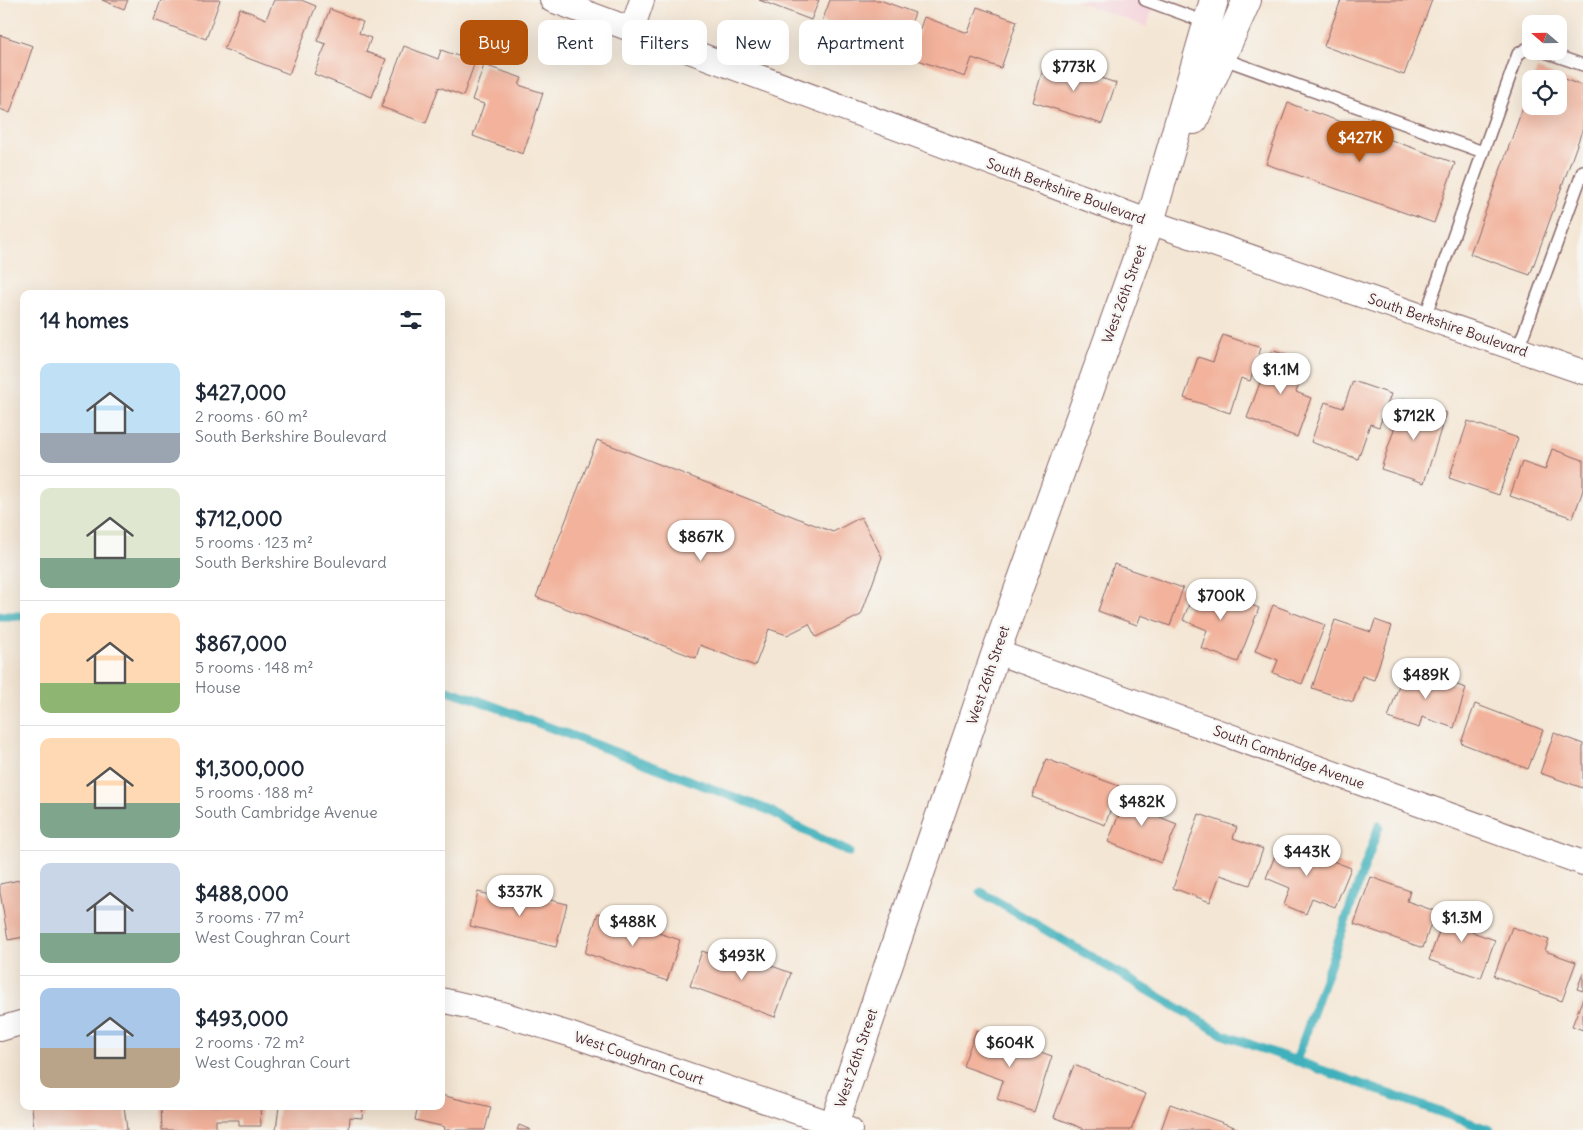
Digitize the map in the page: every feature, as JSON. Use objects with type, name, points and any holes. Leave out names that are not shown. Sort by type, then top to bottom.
[{"type":"main road","name":"West 26th Street","points":[[1150,222],[1247,0]]},
{"type":"main road","name":"West 26th Street","points":[[839,1128],[996,652],[1150,222],[1211,12]]},
{"type":"street","name":"South Berkshire Boulevard","points":[[552,0],[622,25]]},
{"type":"street","points":[[635,20],[642,0]]},
{"type":"street","name":"South Berkshire Boulevard","points":[[707,57],[1150,222],[1583,372]]},
{"type":"street","name":"South Cambridge Avenue","points":[[996,652],[1583,864]]},
{"type":"street","name":"West Coughran Court","points":[[445,1001],[502,1014],[569,1034],[839,1128]]},
{"type":"street","points":[[0,1029],[20,1023]]},
{"type":"lane","points":[[1145,0],[1211,12]]},
{"type":"lane","points":[[1425,317],[1518,54],[1522,51]]},
{"type":"lane","points":[[1221,58],[1483,152]]},
{"type":"lane","points":[[1568,60],[1583,65]]},
{"type":"lane","points":[[1518,349],[1583,171]]},
{"type":"shaded area","points":[[1074,0],[1156,0],[1147,27]]},
{"type":"building","points":[[102,0],[128,0],[124,9]]},
{"type":"building","points":[[161,0],[220,0],[206,39],[154,20]]},
{"type":"building","points":[[274,0],[301,0],[316,6],[289,74],[224,49],[240,8],[266,19]]},
{"type":"building","points":[[759,0],[819,0],[811,20]]},
{"type":"building","points":[[830,0],[880,0],[915,13],[912,20],[823,20]]},
{"type":"building","points":[[1341,0],[1432,0],[1404,75],[1324,46]]},
{"type":"building","points":[[977,7],[1017,21],[1001,68],[972,58],[965,77],[922,61],[922,23],[924,17],[968,33]]},
{"type":"building","points":[[330,9],[363,22],[359,33],[371,38],[366,52],[386,59],[372,97],[314,74],[326,44],[317,41]]},
{"type":"building","points":[[0,35],[33,46],[10,113],[0,109]]},
{"type":"building","points":[[404,46],[438,59],[441,50],[460,57],[460,65],[474,65],[463,96],[439,87],[426,123],[381,107]]},
{"type":"building","points":[[1046,60],[1116,83],[1102,124],[1033,102]]},
{"type":"building","points":[[484,65],[522,78],[519,85],[543,93],[523,154],[473,136],[484,104],[472,100]]},
{"type":"building","points":[[1567,80],[1583,86],[1583,128],[1530,275],[1470,254],[1522,110],[1522,115],[1567,115]]},
{"type":"building","points":[[1288,103],[1455,163],[1434,223],[1266,164]]},
{"type":"building","points":[[1223,335],[1261,348],[1250,381],[1241,378],[1230,413],[1184,398],[1198,357],[1213,362]]},
{"type":"building","points":[[1272,350],[1307,363],[1296,392],[1311,398],[1297,437],[1247,418]]},
{"type":"building","points":[[1353,381],[1391,394],[1379,427],[1370,424],[1358,459],[1311,442],[1325,402],[1343,408]]},
{"type":"building","points":[[1404,399],[1446,413],[1424,483],[1381,469]]},
{"type":"building","points":[[1468,421],[1518,438],[1499,495],[1449,478]]},
{"type":"building","points":[[597,440],[833,532],[861,517],[882,557],[861,615],[816,637],[809,624],[787,635],[769,629],[755,666],[700,645],[696,658],[536,597]]},
{"type":"building","points":[[1552,449],[1583,460],[1583,490],[1573,518],[1510,496],[1522,462],[1545,470]]},
{"type":"building","points":[[1114,564],[1183,588],[1170,626],[1141,615],[1137,625],[1098,611]]},
{"type":"building","points":[[1197,584],[1259,608],[1238,662],[1201,648],[1207,630],[1183,620]]},
{"type":"building","points":[[1273,605],[1325,625],[1302,684],[1273,673],[1278,660],[1255,651]]},
{"type":"building","points":[[1335,620],[1371,632],[1375,620],[1392,626],[1374,680],[1362,676],[1353,702],[1312,688]]},
{"type":"building","points":[[1405,667],[1466,688],[1454,728],[1422,717],[1419,728],[1388,718]]},
{"type":"building","points":[[1475,704],[1543,730],[1528,769],[1461,743]]},
{"type":"building","points":[[1554,733],[1583,744],[1583,788],[1540,773]]},
{"type":"building","points":[[1046,759],[1119,786],[1105,825],[1032,797]]},
{"type":"building","points":[[1130,787],[1159,798],[1152,814],[1177,824],[1161,863],[1108,842]]},
{"type":"building","points":[[1199,814],[1237,827],[1233,838],[1263,849],[1250,885],[1220,875],[1210,902],[1173,888]]},
{"type":"building","points":[[1281,841],[1351,868],[1335,907],[1312,898],[1306,914],[1284,905],[1290,888],[1266,878]]},
{"type":"building","points":[[1371,877],[1410,891],[1407,901],[1435,911],[1423,948],[1354,924]]},
{"type":"building","points":[[20,880],[20,938],[8,940],[0,884]]},
{"type":"building","points":[[505,889],[567,904],[556,947],[470,926],[478,892],[503,898]]},
{"type":"building","points":[[1449,903],[1478,914],[1472,932],[1495,940],[1481,978],[1429,960]]},
{"type":"building","points":[[598,913],[680,940],[667,981],[585,953]]},
{"type":"building","points":[[1512,927],[1549,940],[1545,951],[1576,962],[1562,1001],[1494,976]]},
{"type":"building","points":[[702,951],[730,961],[734,952],[791,973],[775,1017],[690,986]]},
{"type":"building","points":[[1583,973],[1583,991],[1577,989]]},
{"type":"building","points":[[1583,998],[1583,1030],[1572,1026]]},
{"type":"building","points":[[976,1030],[1052,1056],[1034,1112],[997,1099],[1003,1080],[963,1066]]},
{"type":"building","points":[[1074,1065],[1146,1094],[1131,1130],[1087,1130],[1054,1117]]},
{"type":"building","points":[[445,1096],[491,1107],[485,1130],[444,1130],[445,1127],[415,1120],[417,1110],[445,1110]]},
{"type":"building","points":[[1170,1104],[1243,1130],[1161,1130]]},
{"type":"building","points":[[32,1110],[124,1110],[127,1130],[34,1130]]},
{"type":"building","points":[[161,1110],[260,1110],[261,1126],[239,1126],[239,1120],[216,1120],[216,1130],[162,1130]]},
{"type":"building","points":[[278,1110],[363,1110],[362,1118],[350,1117],[349,1130],[276,1130]]},
{"type":"building","points":[[519,1125],[531,1130],[517,1130]]},
{"type":"waterway","points":[[0,616],[20,616]]},
{"type":"waterway","points":[[445,689],[771,811],[795,826],[849,852]]},
{"type":"waterway","points":[[1296,1061],[1379,826]]},
{"type":"waterway","points":[[981,892],[1224,1035],[1490,1130]]}]
